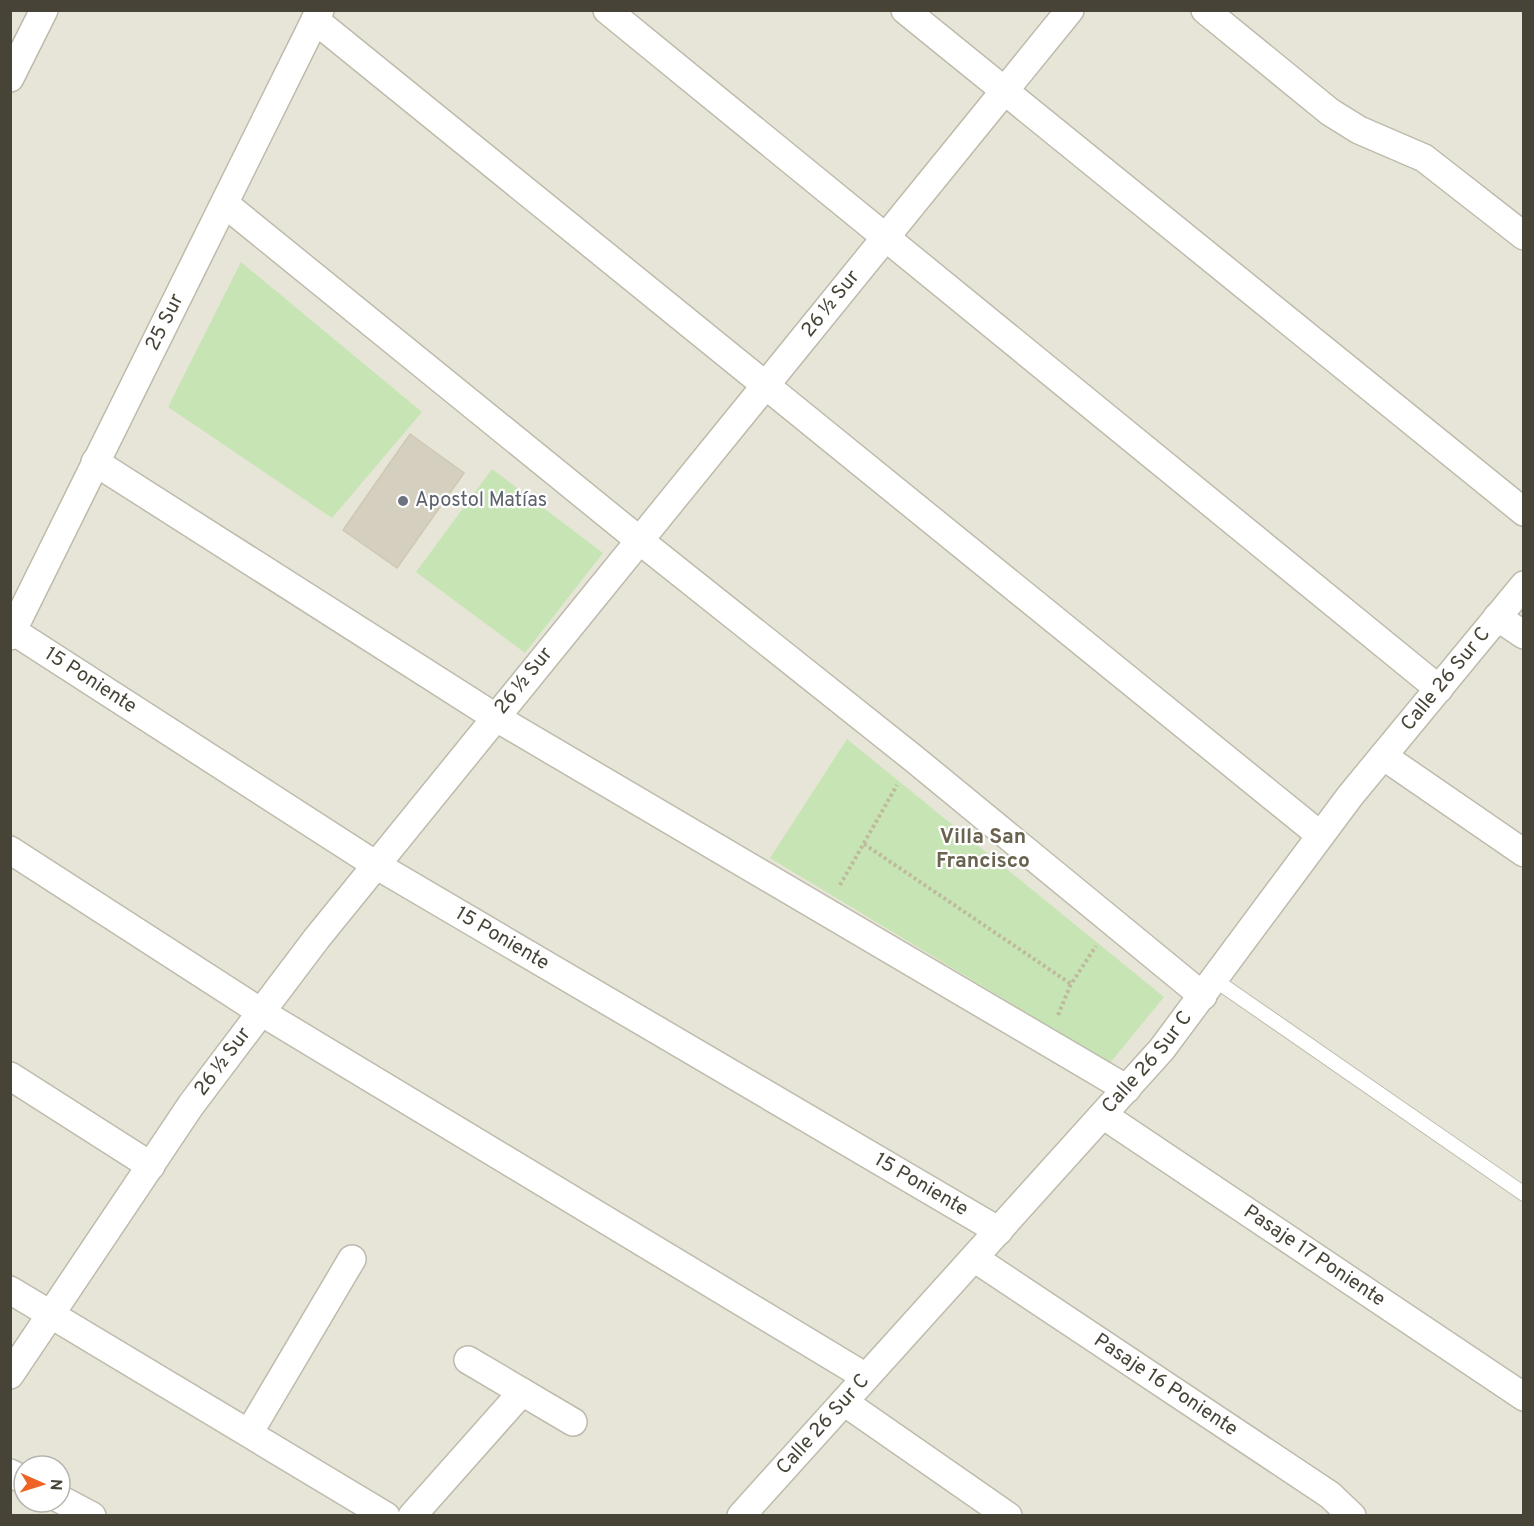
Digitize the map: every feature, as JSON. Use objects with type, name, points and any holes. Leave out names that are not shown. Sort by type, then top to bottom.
[{"type":"street","points":[[10,78],[44,10]]},
{"type":"street","points":[[607,10],[1439,688]]},
{"type":"street","points":[[905,10],[1524,512]]},
{"type":"street","name":"26 ½ Sur","points":[[10,1375],[191,1105],[261,1012],[495,717],[1070,10]]},
{"type":"street","points":[[1205,10],[1330,112],[1359,130],[1424,158],[1524,236]]},
{"type":"street","points":[[317,15],[764,385],[1320,835]]},
{"type":"street","name":"25 Sur","points":[[12,633],[317,15]]},
{"type":"street","points":[[225,204],[1113,920],[1209,988]]},
{"type":"street","points":[[95,462],[495,717],[1127,1089]]},
{"type":"street","name":"Calle 26 Sur C","points":[[741,1515],[1127,1089],[1209,988],[1320,835],[1524,585]]},
{"type":"street","points":[[1497,617],[1524,635]]},
{"type":"street","name":"15 Poniente","points":[[12,633],[376,865],[999,1231]]},
{"type":"street","points":[[1383,756],[1524,853]]},
{"type":"street","points":[[10,850],[261,1012],[866,1377]]},
{"type":"street","points":[[10,1077],[151,1166]]},
{"type":"street","name":"Pasaje 17 Poniente","points":[[1103,1115],[1524,1397]]},
{"type":"street","name":"Pasaje 16 Poniente","points":[[974,1258],[1330,1495],[1352,1515]]},
{"type":"street","points":[[249,1432],[352,1259]]},
{"type":"street","points":[[10,1290],[386,1515]]},
{"type":"street","points":[[468,1360],[573,1422]]},
{"type":"street","points":[[412,1515],[522,1392]]},
{"type":"street","points":[[844,1402],[1008,1515]]},
{"type":"street","points":[[72,1505],[92,1515]]},
{"type":"lane","points":[[1209,988],[1524,1194]]},
{"type":"path","points":[[824,910],[913,758]]},
{"type":"path","points":[[864,844],[1071,984]]},
{"type":"path","points":[[1047,1041],[1071,984],[1113,920]]},
{"type":"shaded area","points":[[10,11],[1523,11],[1523,1515],[11,1515]]},
{"type":"green space","points":[[241,262],[422,412],[332,518],[168,407]]},
{"type":"green space","points":[[492,469],[603,553],[525,653],[416,572]]},
{"type":"green space","points":[[847,739],[1164,997],[1110,1063],[770,858]]},
{"type":"building","name":"Apostol Matías","points":[[410,434],[464,473],[397,568],[343,530]]},
{"type":"place","name":"Apostol Matías","points":[[403,501]]},
{"type":"district","name":"Villa San Francisco","points":[[983,849]]}]
